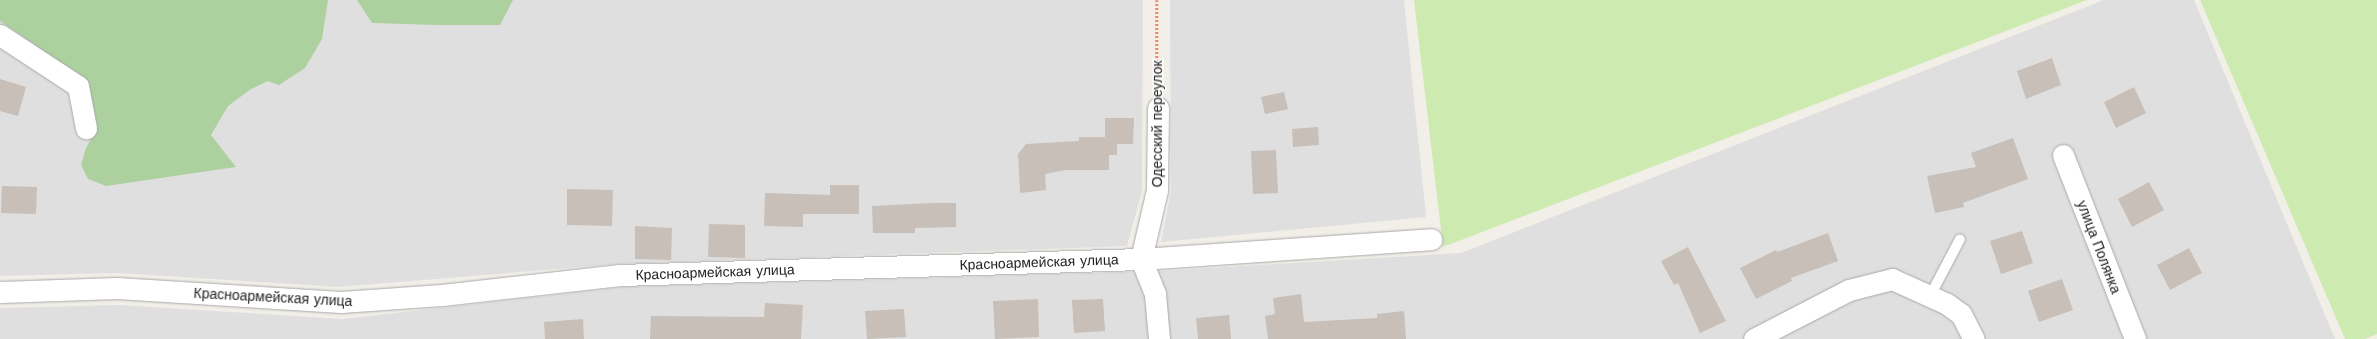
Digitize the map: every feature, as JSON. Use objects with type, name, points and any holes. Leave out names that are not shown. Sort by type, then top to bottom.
[{"type":"street","points":[[0,35],[78,86],[86,128]]},
{"type":"street","name":"Одесский переулок","points":[[1142,259],[1158,190],[1158,108]]},
{"type":"street","name":"улица Полянка","points":[[2063,155],[2136,339]]},
{"type":"street","name":"Красноармейская улица","points":[[0,292],[117,288],[341,302],[442,295],[620,275],[1142,259],[1431,239]]},
{"type":"street","points":[[1142,259],[1154,294],[1159,339]]},
{"type":"street","points":[[1754,339],[1849,290],[1892,279],[1930,296],[1961,314],[1974,339]]},
{"type":"lane","points":[[1930,296],[1960,239]]},
{"type":"path","name":"Одесский переулок","points":[[1157,0],[1158,108]]},
{"type":"shaded area","points":[[0,0],[1143,0],[1142,191],[1127,246],[618,264],[339,287],[116,273],[0,276]]},
{"type":"shaded area","points":[[1170,0],[1404,0],[1426,217],[1161,242],[1171,191]]},
{"type":"shaded area","points":[[2104,0],[2194,0],[2335,339],[0,339],[0,308],[118,305],[343,319],[624,287],[1160,271],[1461,253]]},
{"type":"green space","points":[[0,0],[328,0],[322,39],[305,68],[279,85],[268,81],[251,89],[228,106],[211,135],[236,167],[106,186],[88,179],[81,165],[86,148],[95,131],[85,79],[0,21]]},
{"type":"green space","points":[[357,0],[513,0],[500,25],[437,25],[372,23]]},
{"type":"green space","points":[[1414,0],[2087,0],[1443,247]]},
{"type":"green space","points":[[2200,0],[2377,0],[2377,334],[2365,339],[2345,339]]},
{"type":"building","points":[[2052,58],[2061,85],[2026,99],[2017,71]]},
{"type":"building","points":[[0,79],[26,87],[18,116],[0,111]]},
{"type":"building","points":[[2134,87],[2146,113],[2116,128],[2104,102]]},
{"type":"building","points":[[1284,92],[1288,109],[1265,114],[1261,97]]},
{"type":"building","points":[[1105,118],[1134,118],[1133,144],[1117,144],[1117,155],[1109,155],[1109,170],[1066,170],[1045,174],[1046,190],[1020,193],[1018,154],[1026,144],[1079,141],[1079,137],[1105,137]]},
{"type":"building","points":[[1318,127],[1319,145],[1293,147],[1292,129]]},
{"type":"building","points":[[2013,138],[2028,179],[1963,203],[1964,207],[1935,213],[1927,176],[1976,167],[1971,153]]},
{"type":"building","points":[[1276,150],[1278,193],[1253,194],[1251,151]]},
{"type":"building","points":[[2149,182],[2164,210],[2132,227],[2118,199]]},
{"type":"building","points":[[830,185],[859,185],[859,214],[803,214],[803,227],[764,226],[765,193],[830,195]]},
{"type":"building","points":[[2,186],[37,187],[36,214],[1,213]]},
{"type":"building","points":[[567,189],[613,190],[612,226],[567,225]]},
{"type":"building","points":[[956,203],[956,227],[915,228],[915,233],[873,233],[872,206]]},
{"type":"building","points":[[709,224],[745,225],[745,258],[708,257]]},
{"type":"building","points":[[635,226],[672,228],[671,260],[635,259]]},
{"type":"building","points":[[2022,231],[2033,263],[2001,274],[1990,241]]},
{"type":"building","points":[[1828,233],[1838,261],[1791,278],[1792,281],[1756,299],[1740,268],[1776,250],[1777,252]]},
{"type":"building","points":[[1688,247],[1726,321],[1700,333],[1678,283],[1674,285],[1661,261]]},
{"type":"building","points":[[2189,248],[2202,273],[2170,290],[2157,265]]},
{"type":"building","points":[[2062,279],[2073,310],[2039,322],[2028,291]]},
{"type":"building","points":[[1301,294],[1304,322],[1377,318],[1377,314],[1404,311],[1406,339],[1268,339],[1265,316],[1275,314],[1273,298]]},
{"type":"building","points":[[1038,299],[1039,337],[995,339],[993,301]]},
{"type":"building","points":[[1103,299],[1105,331],[1074,333],[1072,300]]},
{"type":"building","points":[[765,303],[803,305],[801,339],[650,339],[651,316],[764,317]]},
{"type":"building","points":[[904,309],[906,337],[867,339],[865,311]]},
{"type":"building","points":[[1229,315],[1231,339],[1198,339],[1196,318]]},
{"type":"building","points":[[583,319],[584,339],[545,339],[544,322]]}]
